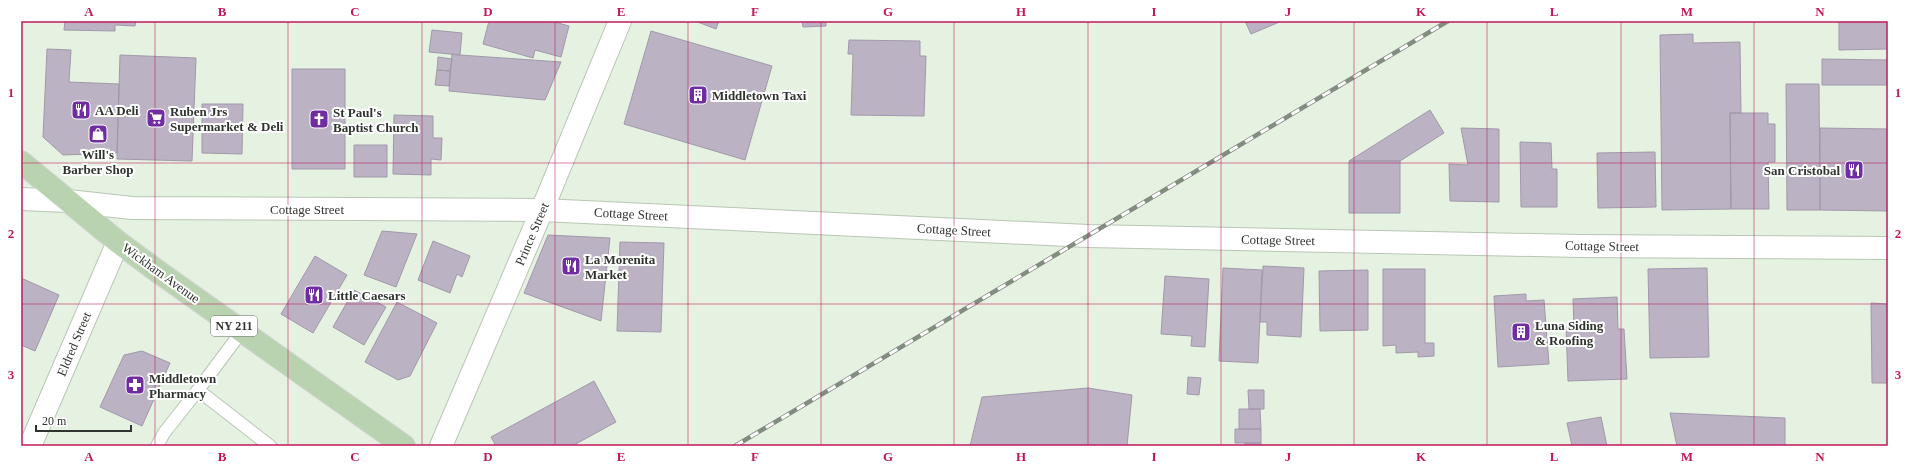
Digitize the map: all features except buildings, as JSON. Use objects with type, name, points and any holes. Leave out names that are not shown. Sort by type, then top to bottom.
[{"type":"main road","name":"Wickham Avenue","points":[[21,162],[118,242],[404,446]]},
{"type":"street","name":"Prince Street","points":[[441,446],[542,210],[620,21]]},
{"type":"street","name":"Cottage Street","points":[[21,199],[68,201],[132,208],[542,210],[1088,236],[1580,246],[1888,248]]},
{"type":"street","name":"Eldred Street","points":[[30,446],[118,242]]},
{"type":"lane","points":[[157,446],[164,433],[242,331]]},
{"type":"lane","points":[[198,390],[270,446]]},
{"type":"railway","points":[[735,446],[1448,21]]},
{"type":"place","name":"Middletown Taxi","points":[[698,95]]},
{"type":"place","name":"AA Deli","points":[[81,110]]},
{"type":"place","name":"Ruben Jrs Supermarket & Deli","points":[[156,118]]},
{"type":"place","name":"St Paul's Baptist Church","points":[[319,119]]},
{"type":"place","name":"Will's Barber Shop","points":[[98,134]]},
{"type":"place","name":"San Cristobal","points":[[1854,170]]},
{"type":"place","name":"La Morenita Market","points":[[571,266]]},
{"type":"place","name":"Little Caesars","points":[[314,295]]},
{"type":"place","name":"Luna Siding & Roofing","points":[[1521,332]]},
{"type":"place","name":"Middletown Pharmacy","points":[[135,385]]}]
